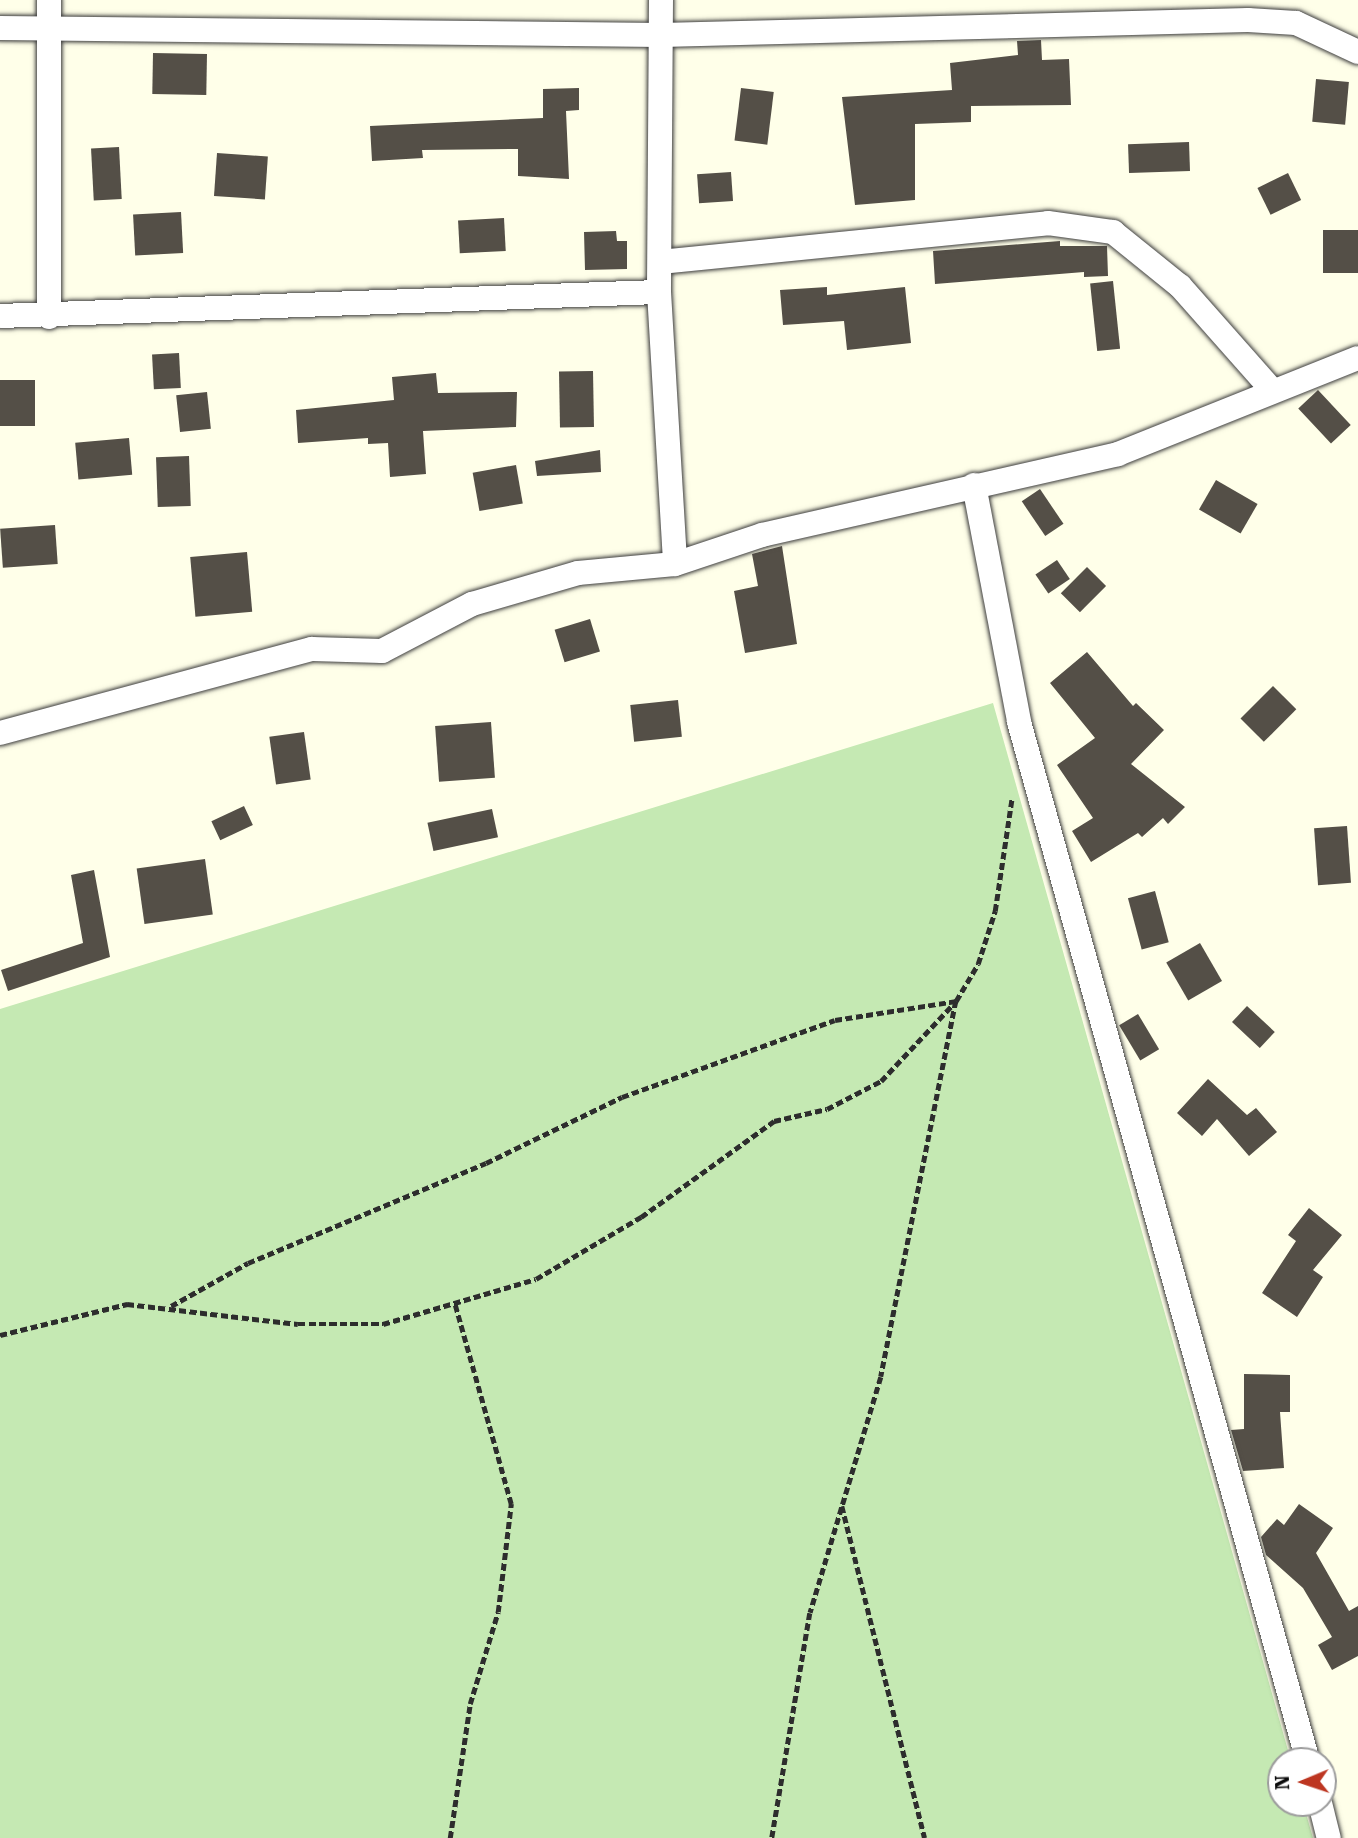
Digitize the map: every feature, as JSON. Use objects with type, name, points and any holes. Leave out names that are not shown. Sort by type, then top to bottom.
[{"type":"street","points":[[49,0],[46,28],[49,317]]},
{"type":"street","points":[[661,0],[659,292],[676,564]]},
{"type":"street","points":[[0,28],[661,35],[1248,20],[1296,23],[1358,52]]},
{"type":"street","points":[[660,262],[1048,223],[1113,232],[1180,286],[1273,391]]},
{"type":"street","points":[[0,316],[49,317],[659,292]]},
{"type":"street","points":[[0,733],[312,649],[382,651],[472,604],[578,573],[676,564],[762,535],[1118,454],[1358,358]]},
{"type":"street","points":[[974,485],[1018,722],[1304,1747]]},
{"type":"street","points":[[1015,776],[1018,722]]},
{"type":"street","points":[[1324,1817],[1329,1838]]},
{"type":"path","points":[[0,1335],[127,1304],[171,1306],[298,1324],[383,1324],[455,1306],[537,1279],[641,1217],[774,1121],[827,1109],[881,1081],[956,1001],[978,964],[995,911],[1015,776]]},
{"type":"path","points":[[171,1306],[248,1263],[474,1169],[622,1097],[835,1020],[956,1001]]},
{"type":"path","points":[[772,1838],[810,1613],[881,1377],[956,1001]]},
{"type":"path","points":[[450,1838],[470,1704],[498,1612],[511,1504],[455,1306]]},
{"type":"path","points":[[842,1505],[925,1838]]},
{"type":"green space","points":[[993,703],[1287,1747],[1267,1747],[1267,1817],[1307,1817],[1313,1838],[0,1838],[0,1009]]},
{"type":"building","points":[[1041,40],[1042,60],[1069,59],[1071,105],[971,106],[971,122],[915,124],[915,200],[855,205],[842,97],[952,90],[950,63],[1018,55],[1017,41]]},
{"type":"building","points":[[153,53],[207,54],[206,95],[152,94]]},
{"type":"building","points":[[1316,79],[1349,82],[1345,125],[1312,122]]},
{"type":"building","points":[[579,88],[579,110],[566,111],[569,179],[518,176],[518,149],[422,150],[423,158],[372,161],[370,126],[543,118],[543,89]]},
{"type":"building","points":[[741,88],[774,92],[767,145],[735,141]]},
{"type":"building","points":[[1189,142],[1190,171],[1129,173],[1128,144]]},
{"type":"building","points":[[119,147],[122,199],[94,200],[91,148]]},
{"type":"building","points":[[217,153],[268,157],[265,199],[214,196]]},
{"type":"building","points":[[731,172],[733,201],[699,203],[697,174]]},
{"type":"building","points":[[1288,173],[1301,200],[1271,215],[1257,188]]},
{"type":"building","points":[[181,212],[183,253],[135,255],[133,215]]},
{"type":"building","points":[[504,218],[506,251],[460,253],[458,220]]},
{"type":"building","points":[[1323,230],[1358,230],[1358,273],[1323,273]]},
{"type":"building","points":[[616,231],[617,241],[627,241],[627,269],[585,270],[584,232]]},
{"type":"building","points":[[1060,241],[1060,246],[1107,246],[1108,276],[1084,277],[1084,272],[935,284],[933,251]]},
{"type":"building","points":[[1113,281],[1120,349],[1097,351],[1090,283]]},
{"type":"building","points":[[827,287],[827,295],[905,287],[911,343],[847,350],[844,321],[783,325],[780,290]]},
{"type":"building","points":[[179,353],[181,388],[154,389],[152,354]]},
{"type":"building","points":[[593,371],[594,427],[560,428],[559,372]]},
{"type":"building","points":[[436,373],[438,393],[517,392],[516,427],[423,431],[426,474],[390,477],[388,443],[368,444],[368,438],[298,443],[296,410],[394,400],[392,377]]},
{"type":"building","points":[[0,380],[35,380],[35,426],[0,426]]},
{"type":"building","points":[[1318,390],[1351,425],[1331,444],[1298,408]]},
{"type":"building","points":[[207,392],[211,429],[180,432],[176,395]]},
{"type":"building","points":[[129,438],[132,475],[78,480],[75,443]]},
{"type":"building","points":[[600,450],[601,472],[537,476],[535,461]]},
{"type":"building","points":[[189,456],[191,506],[158,507],[156,457]]},
{"type":"building","points":[[516,465],[523,503],[479,511],[473,473]]},
{"type":"building","points":[[1216,480],[1258,504],[1241,533],[1199,509]]},
{"type":"building","points":[[1040,489],[1063,524],[1045,536],[1022,501]]},
{"type":"building","points":[[55,525],[58,564],[3,568],[0,529]]},
{"type":"building","points":[[782,546],[797,644],[745,653],[734,591],[758,586],[752,554]]},
{"type":"building","points":[[247,552],[252,612],[195,617],[190,557]]},
{"type":"building","points":[[1057,560],[1070,579],[1048,594],[1035,575]]},
{"type":"building","points":[[1087,567],[1106,586],[1080,612],[1061,593]]},
{"type":"building","points":[[590,619],[600,652],[565,662],[555,630]]},
{"type":"building","points":[[1087,652],[1133,706],[1136,703],[1164,730],[1131,764],[1185,807],[1168,824],[1163,818],[1142,837],[1138,833],[1091,862],[1072,831],[1093,818],[1057,765],[1095,738],[1050,683]]},
{"type":"building","points":[[1273,686],[1296,709],[1264,742],[1240,719]]},
{"type":"building","points":[[678,700],[682,737],[634,742],[630,705]]},
{"type":"building","points":[[491,722],[495,778],[439,782],[435,726]]},
{"type":"building","points":[[304,732],[311,780],[276,784],[269,737]]},
{"type":"building","points":[[244,806],[253,825],[220,840],[211,821]]},
{"type":"building","points":[[492,809],[498,837],[433,851],[427,823]]},
{"type":"building","points":[[1347,826],[1351,883],[1318,885],[1314,828]]},
{"type":"building","points":[[205,859],[213,914],[144,924],[137,869]]},
{"type":"building","points":[[94,870],[110,957],[8,991],[1,970],[83,943],[71,875]]},
{"type":"building","points":[[1155,891],[1169,942],[1142,949],[1128,898]]},
{"type":"building","points":[[1200,943],[1222,981],[1188,1001],[1166,962]]},
{"type":"building","points":[[1247,1006],[1275,1032],[1260,1048],[1232,1022]]},
{"type":"building","points":[[1138,1014],[1159,1049],[1140,1060],[1119,1025]]},
{"type":"building","points":[[1208,1079],[1247,1115],[1256,1108],[1277,1132],[1249,1156],[1217,1119],[1202,1136],[1177,1113]]},
{"type":"building","points":[[1309,1208],[1342,1235],[1313,1270],[1323,1277],[1297,1317],[1262,1293],[1296,1241],[1288,1235]]},
{"type":"building","points":[[1244,1374],[1290,1375],[1290,1412],[1280,1412],[1284,1468],[1243,1471],[1231,1430],[1244,1429]]},
{"type":"building","points":[[1299,1504],[1333,1528],[1316,1553],[1349,1611],[1358,1606],[1358,1656],[1332,1670],[1318,1645],[1332,1637],[1303,1588],[1266,1555],[1261,1537],[1277,1519],[1284,1525]]}]
